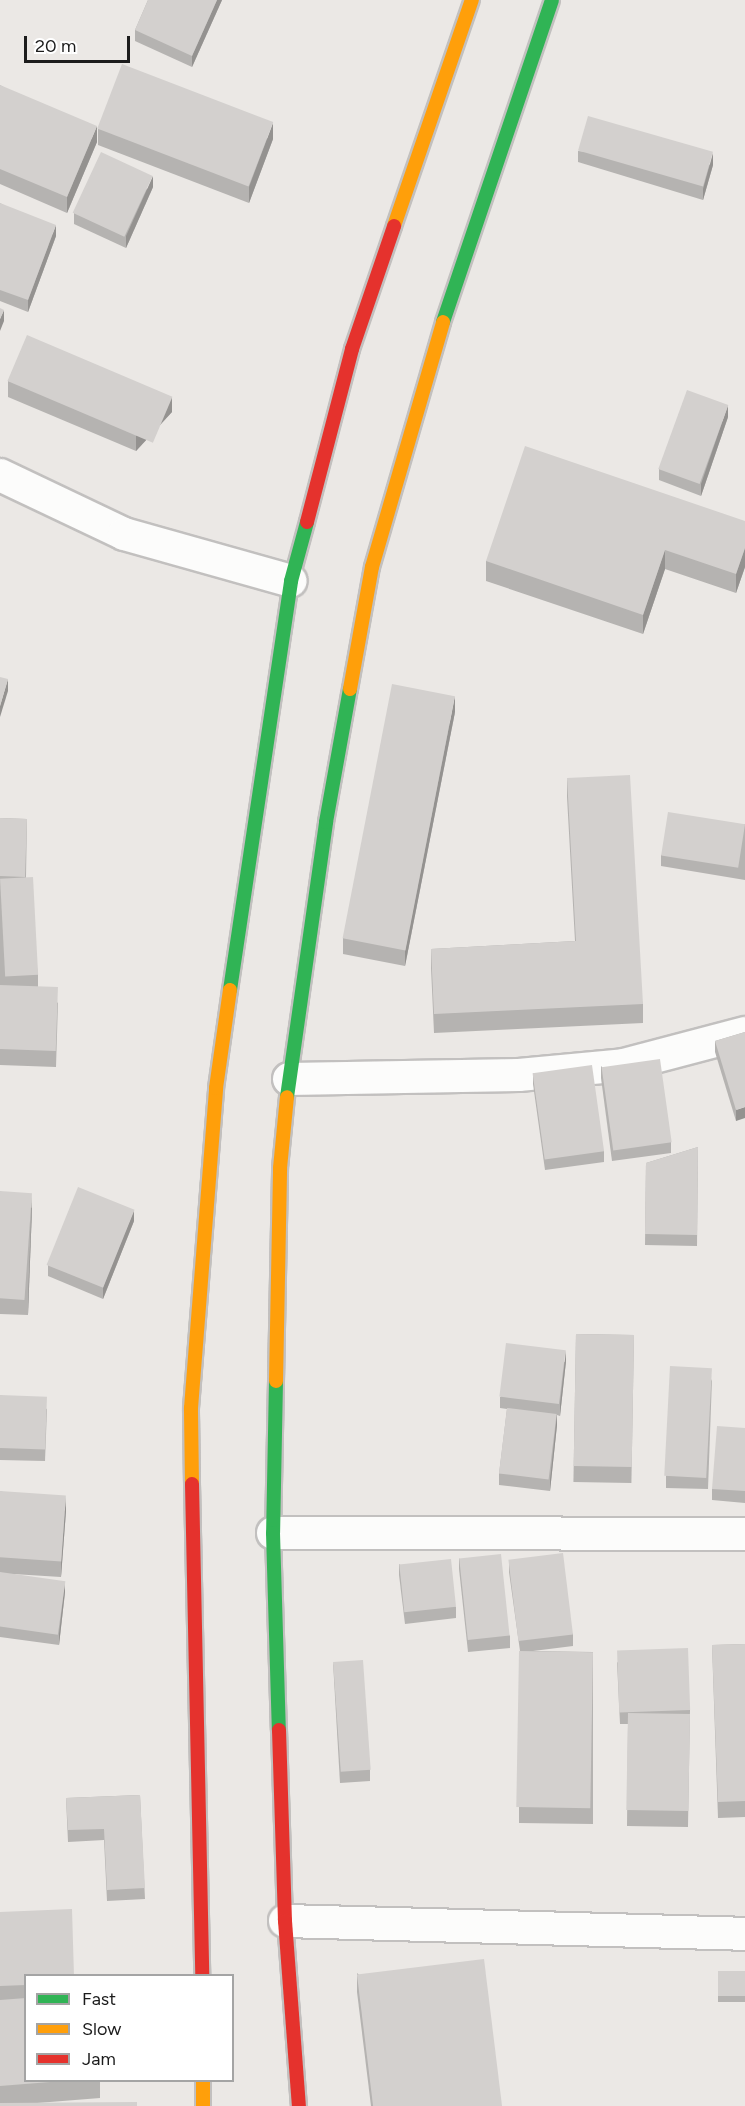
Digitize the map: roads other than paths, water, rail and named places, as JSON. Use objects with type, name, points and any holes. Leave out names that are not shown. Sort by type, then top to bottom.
[{"type":"street","points":[[202,1974],[194,1722],[191,1408],[216,1088],[291,581],[352,349],[472,0]]},
{"type":"street","points":[[299,2106],[285,1921],[273,1533],[280,1168],[289,1079],[326,822],[372,567],[460,265],[552,0]]},
{"type":"street","points":[[0,475],[124,534],[291,581]]},
{"type":"street","points":[[289,1079],[519,1075],[624,1065],[745,1033]]},
{"type":"street","points":[[273,1533],[745,1534]]},
{"type":"street","points":[[285,1921],[745,1934]]},
{"type":"street","points":[[203,2082],[203,2106]]}]
